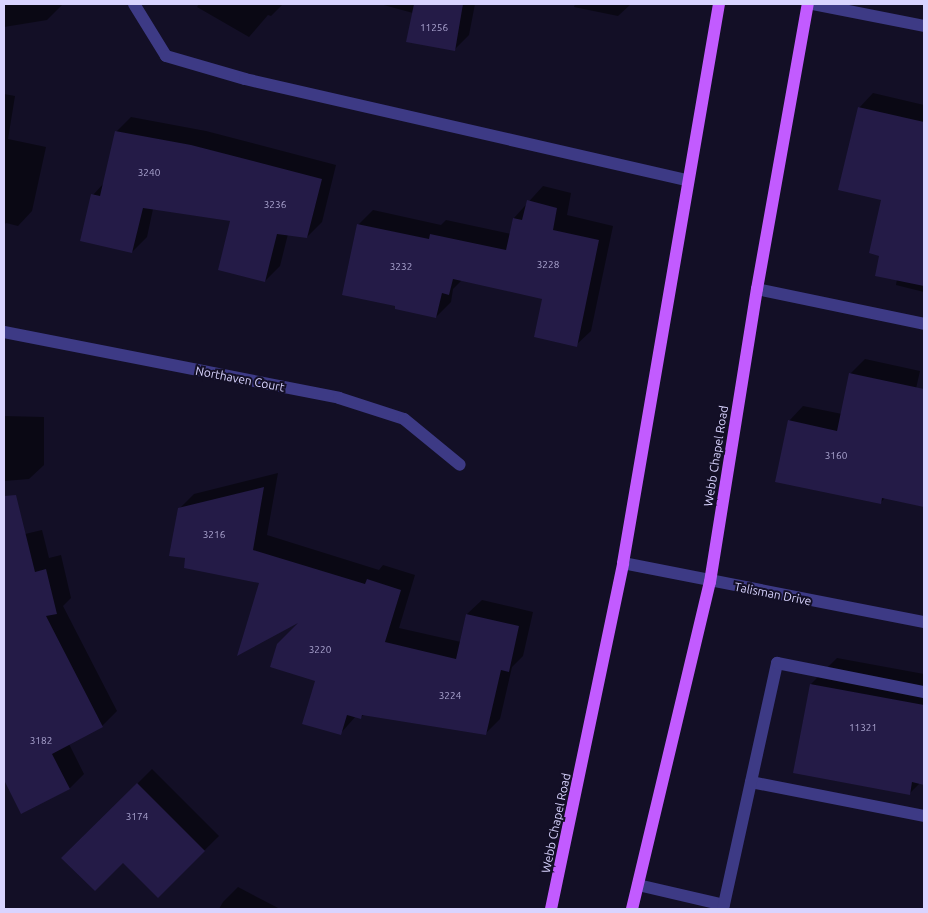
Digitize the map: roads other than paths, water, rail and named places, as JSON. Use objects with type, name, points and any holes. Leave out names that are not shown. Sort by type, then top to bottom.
[{"type":"main road","name":"Webb Chapel Road","points":[[551,909],[623,563],[667,316],[688,180],[719,4]]},
{"type":"main road","name":"Webb Chapel Road","points":[[632,909],[710,582],[757,289],[808,4]]},
{"type":"street","points":[[134,4],[166,56],[245,79],[688,180]]},
{"type":"street","points":[[813,4],[924,26]]},
{"type":"street","points":[[757,289],[924,324]]},
{"type":"street","name":"Northaven Court","points":[[4,332],[339,398],[404,419],[460,465]]},
{"type":"street","name":"Talisman Drive","points":[[623,563],[710,582],[924,622]]},
{"type":"street","points":[[638,885],[724,907],[777,663],[924,692]]},
{"type":"street","points":[[751,782],[924,816]]}]
